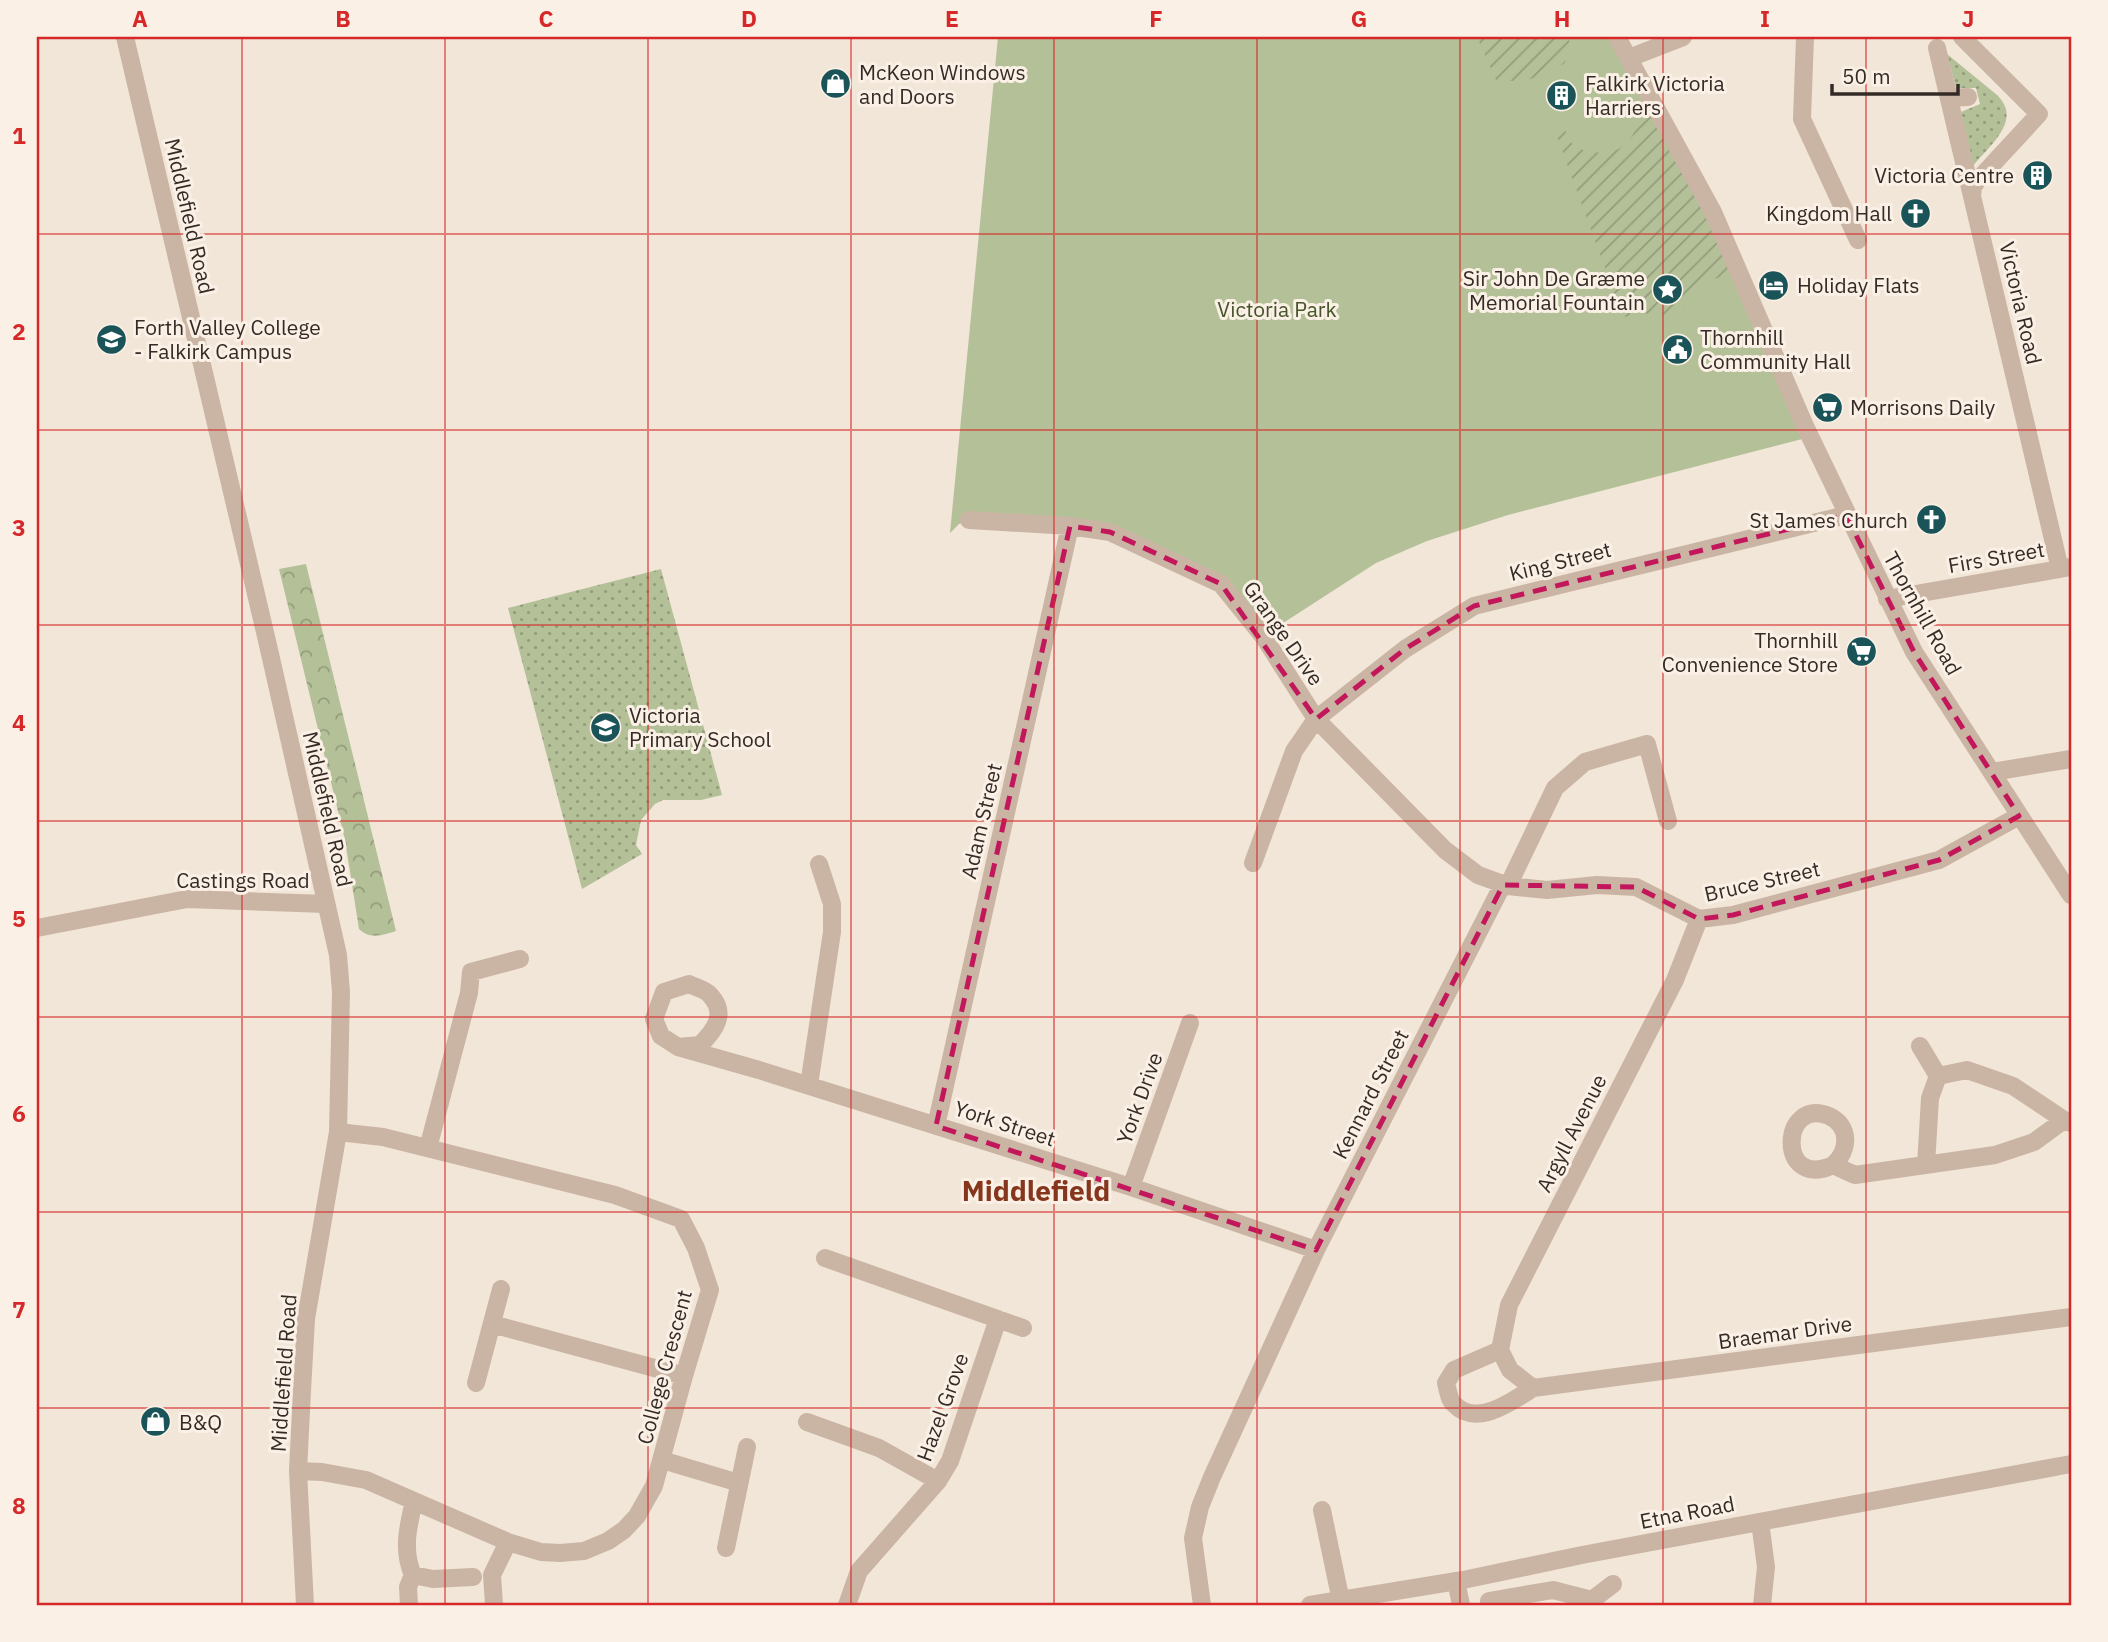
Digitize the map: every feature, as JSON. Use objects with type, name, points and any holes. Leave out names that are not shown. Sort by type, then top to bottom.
[{"type":"street","name":"Middlefield Road","points":[[125,37],[338,955],[341,992],[338,1132],[306,1319],[298,1471],[305,1605]]},
{"type":"street","name":"Thornhill Road","points":[[1617,37],[1713,212],[1805,426],[1914,652],[2071,895]]},
{"type":"street","points":[[1629,58],[1683,37]]},
{"type":"street","points":[[1805,37],[1802,119],[1858,240]]},
{"type":"street","points":[[1941,43],[1953,37]]},
{"type":"street","points":[[1962,37],[2039,114],[1977,181],[1972,196]]},
{"type":"street","name":"Victoria Road","points":[[1941,43],[1949,98],[1972,196],[2065,568]]},
{"type":"street","points":[[1949,98],[1968,97]]},
{"type":"street","name":"King Street","points":[[1254,863],[1294,751],[1316,719],[1405,649],[1474,606],[1846,515]]},
{"type":"street","name":"Grange Drive","points":[[970,520],[1110,531],[1221,584],[1263,636],[1316,719],[1445,850],[1478,875],[1505,885]]},
{"type":"street","name":"Adam Street","points":[[936,1126],[1070,526]]},
{"type":"street","name":"Firs Street","points":[[1887,599],[2065,568]]},
{"type":"street","name":"Kennard Street","points":[[1202,1605],[1193,1538],[1200,1507],[1316,1250],[1555,788],[1586,762],[1647,744],[1668,821]]},
{"type":"street","points":[[1992,772],[2071,759]]},
{"type":"street","name":"Bruce Street","points":[[1505,885],[1547,890],[1597,885],[1636,887],[1699,919],[1733,915],[1939,860],[2018,816]]},
{"type":"street","points":[[809,1085],[832,932],[832,904],[819,864]]},
{"type":"street","name":"Castings Road","points":[[37,928],[187,899],[326,904]]},
{"type":"street","name":"Argyll Avenue","points":[[1500,1349],[1509,1305],[1675,980],[1699,919]]},
{"type":"street","points":[[428,1148],[470,993],[471,972],[520,959]]},
{"type":"street","name":"York Drive","points":[[1130,1187],[1190,1024]]},
{"type":"street","points":[[1920,1045],[1938,1076]]},
{"type":"street","name":"York Street","points":[[678,1047],[809,1085],[1130,1187],[1316,1250]]},
{"type":"street","points":[[1833,1165],[1855,1175],[1995,1155],[2034,1142],[2067,1121],[2014,1086],[1967,1070],[1938,1076]]},
{"type":"street","points":[[1926,1165],[1930,1098],[1938,1076]]},
{"type":"street","name":"College Crescent","points":[[298,1471],[322,1472],[366,1480],[508,1542],[541,1552],[584,1551],[608,1541],[624,1530],[643,1508],[654,1486],[710,1290],[696,1248],[681,1219],[615,1195],[383,1136],[338,1132]]},
{"type":"street","points":[[825,1258],[1023,1328]]},
{"type":"street","points":[[476,1383],[501,1289]]},
{"type":"street","name":"Braemar Drive","points":[[1533,1388],[2071,1317]]},
{"type":"street","name":"Hazel Grove","points":[[847,1605],[859,1571],[938,1481],[950,1461],[998,1319]]},
{"type":"street","points":[[492,1324],[684,1376]]},
{"type":"street","points":[[1500,1349],[1510,1370],[1533,1388],[1497,1410],[1468,1413],[1452,1403],[1446,1383],[1454,1370],[1500,1349]]},
{"type":"street","points":[[807,1422],[879,1448],[938,1481]]},
{"type":"street","points":[[726,1548],[747,1447]]},
{"type":"street","points":[[662,1460],[739,1483]]},
{"type":"street","name":"Etna Road","points":[[1310,1605],[1456,1581],[2071,1464]]},
{"type":"street","points":[[409,1605],[408,1587],[412,1575],[407,1560],[407,1531],[414,1501]]},
{"type":"street","points":[[1322,1510],[1341,1601]]},
{"type":"street","points":[[1760,1522],[1766,1567],[1762,1605]]},
{"type":"street","points":[[494,1605],[492,1575],[508,1542]]},
{"type":"street","points":[[412,1575],[433,1579],[473,1577]]},
{"type":"street","points":[[1456,1581],[1461,1605]]},
{"type":"street","points":[[1489,1601],[1553,1590],[1592,1603],[1613,1584]]},
{"type":"highlighted area","points":[[1846,515],[1914,652],[2019,816],[1939,860],[1733,915],[1699,919],[1636,887],[1503,885],[1316,1250],[936,1126],[1070,526],[1110,532],[1221,584],[1316,719],[1405,649],[1474,606]]},
{"type":"green space","name":"Victoria Park","points":[[998,37],[1617,37],[1810,437],[1508,515],[1427,541],[1376,563],[1263,636],[1221,584],[1110,532],[970,520],[959,524],[950,533]]},
{"type":"green space","points":[[1477,37],[1568,37],[1571,48],[1564,64],[1538,76],[1517,81],[1496,80]]},
{"type":"green space","points":[[1947,54],[1997,95],[2007,114],[2001,132],[1973,166],[1961,112],[1980,104],[1976,88],[1956,88]]},
{"type":"green space","points":[[1653,104],[1739,270],[1701,284],[1684,310],[1669,315],[1650,313],[1623,317],[1556,134],[1566,131],[1568,138],[1580,149],[1599,152],[1616,150],[1630,140],[1642,114]]},
{"type":"green space","points":[[306,564],[396,931],[381,935],[368,935],[359,929],[345,840],[279,569]]},
{"type":"green space","points":[[661,569],[722,795],[701,800],[663,800],[655,804],[641,820],[636,845],[642,854],[582,889],[508,608]]},
{"type":"place","name":"McKeon Windows and Doors","points":[[836,84]]},
{"type":"place","name":"Falkirk Victoria Harriers","points":[[1562,95]]},
{"type":"place","name":"Victoria Centre","points":[[2037,175]]},
{"type":"place","name":"Kingdom Hall","points":[[1915,213]]},
{"type":"place","name":"Holiday Flats","points":[[1774,285]]},
{"type":"place","name":"Sir John De Græme Memorial Fountain","points":[[1668,290]]},
{"type":"place","name":"Forth Valley College - Falkirk Campus","points":[[111,339]]},
{"type":"place","name":"Thornhill Community Hall","points":[[1677,349]]},
{"type":"place","name":"Morrisons Daily","points":[[1827,407]]},
{"type":"place","name":"St James Church","points":[[1931,520]]},
{"type":"place","name":"Thornhill Convenience Store","points":[[1861,652]]},
{"type":"place","name":"Victoria Primary School","points":[[606,727]]},
{"type":"place","name":"B&Q","points":[[156,1422]]},
{"type":"district","name":"Middlefield","points":[[1036,1190]]}]
